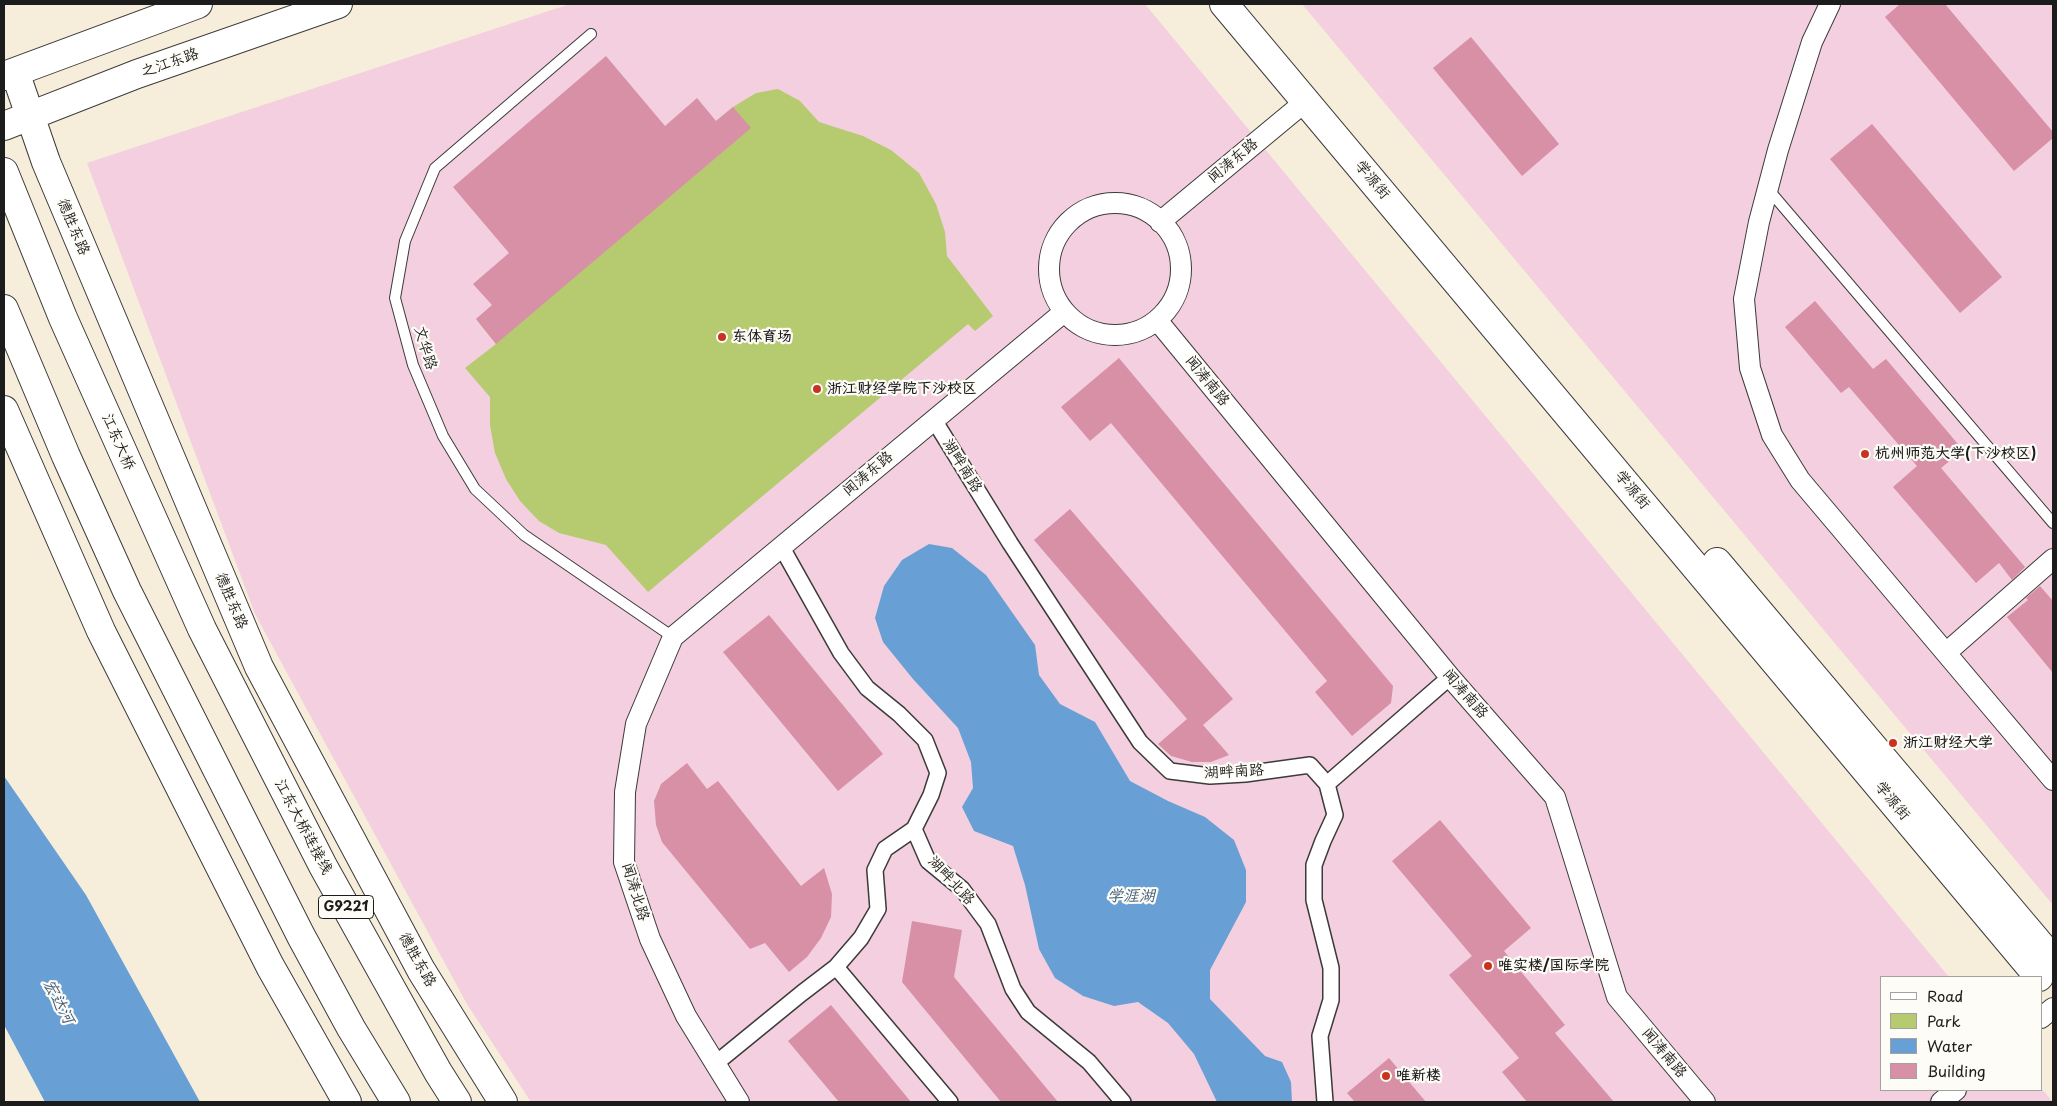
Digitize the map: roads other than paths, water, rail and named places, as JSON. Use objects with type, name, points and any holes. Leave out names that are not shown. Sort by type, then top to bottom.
[{"type":"main road","points":[[9,74],[198,4]]},
{"type":"main road","name":"之江东路","points":[[16,122],[136,74],[338,4]]},
{"type":"main road","name":"学源街","points":[[1224,4],[2038,976]]},
{"type":"main road","points":[[1245,4],[2053,960]]},
{"type":"main road","name":"德胜东路","points":[[9,74],[16,122],[46,162],[259,667],[421,970],[503,1102]]},
{"type":"main road","name":"江东大桥","points":[[4,172],[63,318],[100,403],[202,629],[241,707]]},
{"type":"main road","points":[[4,309],[66,456],[127,591],[301,936],[351,1028],[396,1102]]},
{"type":"main road","points":[[4,410],[101,631],[270,966],[347,1102]]},
{"type":"main road","name":"江东大桥连接线","points":[[241,707],[323,866],[438,1072],[457,1102]]},
{"type":"main road","name":"学源街","points":[[2042,980],[2053,994]]},
{"type":"street","points":[[1830,4],[1812,42],[1759,222],[1744,299],[1750,368],[1772,435],[1800,480],[2053,780]]},
{"type":"street","name":"闻涛东路","points":[[1160,222],[1306,101]]},
{"type":"street","points":[[1120,203],[1142,209],[1160,222],[1174,239],[1180,261],[1180,283],[1172,303],[1157,320],[1140,331],[1119,336],[1099,334],[1079,326],[1064,312],[1053,292],[1048,271],[1052,249],[1062,229],[1078,214],[1098,205],[1120,203]]},
{"type":"street","name":"闻涛东路","points":[[673,637],[1064,312]]},
{"type":"street","name":"闻涛南路","points":[[1157,320],[1450,677],[1555,797],[1617,997],[1705,1102]]},
{"type":"street","name":"湖畔南路","points":[[934,420],[1010,543],[1140,742],[1170,771],[1210,776],[1245,774],[1310,765],[1327,784],[1336,815],[1323,840],[1314,865],[1314,900],[1331,968],[1331,1000],[1320,1036],[1325,1102]]},
{"type":"street","points":[[715,1064],[836,967],[861,938],[878,909],[875,870],[885,849],[914,829],[932,795],[938,773],[925,740],[867,688],[841,653],[781,546]]},
{"type":"street","points":[[1947,652],[2053,559]]},
{"type":"street","name":"闻涛北路","points":[[673,637],[636,724],[625,792],[624,862],[650,938],[686,1016],[740,1102]]},
{"type":"street","points":[[1327,784],[1450,677]]},
{"type":"street","name":"湖畔北路","points":[[914,829],[928,861],[962,889],[988,924],[1013,989],[1028,1012],[1089,1062],[1118,1100]]},
{"type":"street","points":[[836,967],[950,1102]]},
{"type":"street","points":[[2042,1017],[2053,1008]]},
{"type":"street","points":[[1941,1102],[1955,1091]]},
{"type":"lane","name":"文华路","points":[[591,34],[435,168],[405,240],[395,298],[413,366],[443,436],[476,489],[524,535],[673,637]]},
{"type":"lane","points":[[1768,188],[2053,522]]},
{"type":"water","name":"学涯湖","points":[[929,544],[952,548],[986,575],[1035,645],[1039,675],[1060,704],[1095,722],[1130,781],[1168,801],[1205,817],[1234,840],[1246,870],[1246,902],[1210,970],[1210,999],[1265,1056],[1282,1062],[1291,1082],[1292,1102],[1217,1102],[1194,1054],[1168,1023],[1138,1002],[1114,1006],[1083,996],[1055,978],[1039,949],[1025,885],[1013,846],[974,831],[962,807],[973,788],[971,762],[958,728],[913,679],[883,642],[875,618],[884,586],[902,560]]},
{"type":"water","name":"宏达河","points":[[4,776],[86,895],[200,1102],[45,1102],[4,1025]]},
{"type":"place","name":"东体育场","points":[[722,337]]},
{"type":"place","name":"浙江财经学院下沙校区","points":[[817,389]]},
{"type":"place","name":"杭州师范大学(下沙校区)","points":[[1865,454]]},
{"type":"place","name":"浙江财经大学","points":[[1893,743]]},
{"type":"place","name":"唯实楼/国际学院","points":[[1488,966]]},
{"type":"place","name":"唯新楼","points":[[1386,1076]]}]
